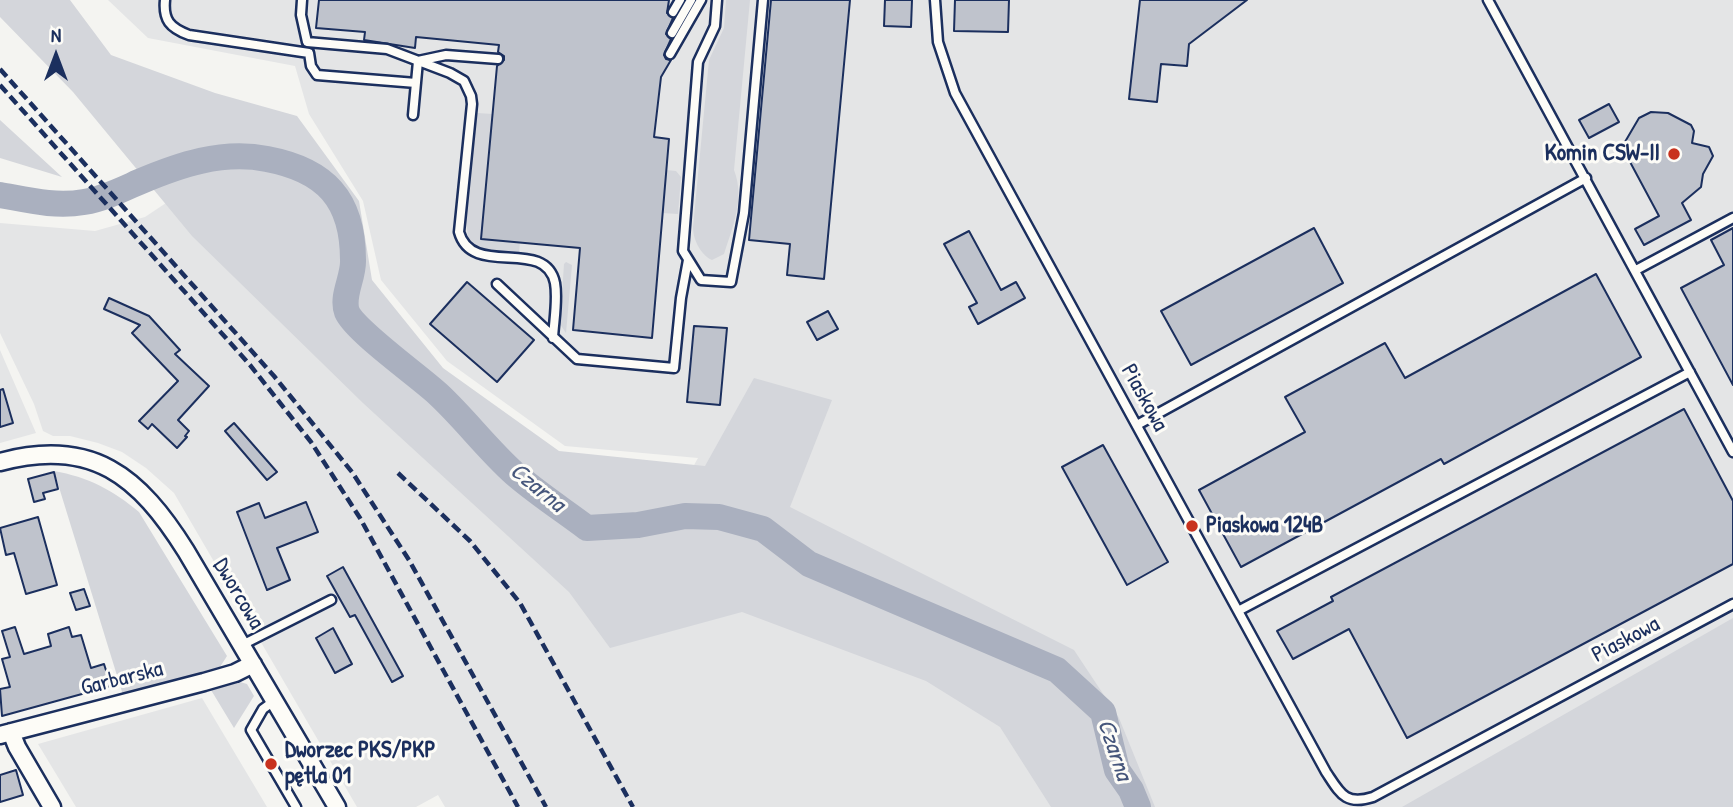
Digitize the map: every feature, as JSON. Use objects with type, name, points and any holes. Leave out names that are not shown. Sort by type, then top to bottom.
[{"type":"street","name":"Dworcowa","points":[[0,462],[30,455],[57,454],[103,466],[129,481],[152,502],[164,517],[242,645],[337,807]]},
{"type":"street","name":"Garbarska","points":[[6,733],[204,682],[253,664]]},
{"type":"street","points":[[6,733],[52,807]]},
{"type":"lane","points":[[165,0],[167,23],[175,30],[188,35],[309,53]]},
{"type":"lane","points":[[302,0],[301,15],[311,66],[317,75],[416,82]]},
{"type":"lane","points":[[673,12],[680,0]]},
{"type":"lane","points":[[672,33],[691,0]]},
{"type":"lane","points":[[670,54],[701,0]]},
{"type":"lane","points":[[717,0],[715,26],[698,62],[683,251],[701,280],[731,282],[744,214],[763,0]]},
{"type":"lane","name":"Piaskowa","points":[[935,0],[938,42],[955,93],[1326,772],[1351,804],[1373,797],[1733,604]]},
{"type":"lane","points":[[1489,0],[1732,447]]},
{"type":"lane","points":[[307,42],[387,49],[458,76],[464,81],[471,96],[459,232],[462,243],[473,253],[542,263],[550,272],[556,293],[553,338]]},
{"type":"lane","points":[[418,61],[446,55],[498,60]]},
{"type":"lane","points":[[413,115],[418,61]]},
{"type":"lane","points":[[1137,425],[1586,178]]},
{"type":"lane","points":[[1636,270],[1733,218]]},
{"type":"lane","points":[[497,284],[577,359],[674,368],[688,260]]},
{"type":"lane","points":[[1238,611],[1690,372]]},
{"type":"lane","points":[[242,645],[331,600]]},
{"type":"lane","points":[[274,701],[263,709],[251,730],[296,807]]},
{"type":"shaded area","points":[[0,0],[70,0],[111,55],[215,93],[297,116],[359,201],[372,280],[443,368],[559,451],[705,466],[754,378],[832,400],[790,507],[1074,650],[1119,718],[1155,807],[1051,807],[1000,727],[926,681],[742,612],[610,648],[569,592],[363,403],[192,236],[73,92],[0,17]]},
{"type":"shaded area","points":[[108,0],[1733,0],[1733,807],[445,807],[438,795],[416,807],[357,807],[174,493],[146,468],[122,452],[98,443],[70,436],[53,436],[43,431],[34,404],[0,333],[0,223],[95,231],[145,217],[187,189],[337,252],[605,623],[698,458],[565,446],[447,361],[381,280],[363,201],[309,114],[295,66],[148,38]]},
{"type":"shaded area","points":[[726,0],[750,0],[734,170],[738,202],[724,254],[712,260],[704,255],[698,246],[693,227],[709,60],[724,28]]},
{"type":"shaded area","points":[[477,113],[493,114],[520,242],[519,253],[481,249],[471,244],[468,238],[466,219]]},
{"type":"shaded area","points":[[0,120],[62,177],[0,158]]},
{"type":"shaded area","points":[[666,170],[676,171],[681,177],[678,214],[662,213]]},
{"type":"shaded area","points":[[566,262],[572,265],[566,333],[560,324]]},
{"type":"shaded area","points":[[0,350],[36,433],[0,443]]},
{"type":"shaded area","points":[[54,471],[100,486],[139,512],[227,656],[220,667],[123,695]]},
{"type":"shaded area","points":[[1733,618],[1733,807],[1402,807]]},
{"type":"shaded area","points":[[240,682],[247,684],[254,696],[234,728],[211,690]]},
{"type":"shaded area","points":[[202,698],[267,807],[76,807],[38,744]]},
{"type":"building","points":[[319,0],[669,0],[667,13],[673,18],[666,34],[671,39],[664,55],[671,60],[661,77],[654,137],[669,139],[652,338],[573,330],[580,248],[481,239],[497,66],[504,60],[504,56],[498,52],[499,45],[416,37],[415,48],[364,40],[365,32],[316,28]]},
{"type":"building","points":[[771,0],[850,0],[824,279],[787,275],[790,244],[749,240]]},
{"type":"building","points":[[885,0],[912,0],[911,27],[884,26]]},
{"type":"building","points":[[955,0],[1009,0],[1008,32],[954,31]]},
{"type":"building","points":[[1140,0],[1247,0],[1189,44],[1187,66],[1161,64],[1157,102],[1129,99]]},
{"type":"building","points":[[1609,104],[1619,122],[1589,138],[1579,120]]},
{"type":"building","points":[[1651,112],[1668,113],[1691,125],[1694,131],[1692,143],[1709,147],[1713,156],[1703,174],[1701,187],[1682,203],[1691,220],[1644,245],[1635,229],[1659,216],[1622,147],[1639,118]]},
{"type":"building","points":[[1314,228],[1343,283],[1191,365],[1161,311]]},
{"type":"building","points":[[1733,228],[1733,385],[1681,288],[1724,265],[1711,240]]},
{"type":"building","points":[[969,231],[1001,290],[1016,282],[1025,298],[978,324],[969,307],[977,303],[944,244]]},
{"type":"building","points":[[1596,274],[1641,357],[1444,464],[1441,459],[1241,567],[1199,490],[1305,432],[1285,397],[1385,343],[1405,378]]},
{"type":"building","points":[[467,282],[534,340],[497,382],[430,324]]},
{"type":"building","points":[[109,298],[149,316],[180,350],[175,354],[209,386],[178,420],[189,431],[177,448],[152,424],[148,429],[139,421],[178,381],[132,333],[140,325],[104,309]]},
{"type":"building","points":[[828,311],[838,329],[817,340],[807,322]]},
{"type":"building","points":[[694,326],[727,328],[720,405],[687,402]]},
{"type":"building","points":[[3,389],[13,423],[0,427],[0,390]]},
{"type":"building","points":[[1684,409],[1733,501],[1733,564],[1407,738],[1349,629],[1293,659],[1277,631],[1333,601],[1331,597]]},
{"type":"building","points":[[234,423],[277,472],[267,480],[225,431]]},
{"type":"building","points":[[1103,445],[1168,562],[1127,585],[1062,467]]},
{"type":"building","points":[[54,472],[58,489],[43,493],[45,499],[34,502],[28,479]]},
{"type":"building","points":[[306,502],[318,532],[277,548],[290,580],[267,590],[237,512],[259,503],[265,518]]},
{"type":"building","points":[[38,517],[57,585],[26,594],[14,553],[6,555],[0,528]]},
{"type":"building","points":[[343,567],[403,676],[392,682],[355,615],[350,617],[327,576]]},
{"type":"building","points":[[84,589],[90,606],[76,610],[70,593]]},
{"type":"building","points":[[15,627],[24,654],[51,646],[48,634],[69,627],[72,637],[81,635],[91,668],[104,664],[111,686],[2,716],[0,689],[10,687],[2,659],[10,657],[2,631]]},
{"type":"building","points":[[333,628],[352,664],[335,673],[316,638]]},
{"type":"building","points":[[16,770],[23,795],[0,802],[0,775]]},
{"type":"waterway","name":"Czarna","points":[[0,195],[52,203],[84,202],[185,165],[234,156],[267,159],[305,171],[332,191],[348,220],[353,260],[346,306],[352,320],[438,394],[505,464],[532,488],[587,528],[638,525],[685,516],[719,517],[763,529],[809,564],[1057,670],[1103,712],[1117,770],[1131,790],[1138,807]]},
{"type":"railway","points":[[0,69],[274,376],[352,472],[409,560],[546,807]]},
{"type":"railway","points":[[0,85],[250,365],[311,442],[360,518],[518,807]]},
{"type":"railway","points":[[398,473],[470,541],[520,603],[633,807]]},
{"type":"place","name":"Komin CSW-II","points":[[1674,154]]},
{"type":"place","name":"Piaskowa 124B","points":[[1192,526]]},
{"type":"place","name":"Dworzec PKS/PKP pętla 01","points":[[271,764]]}]
